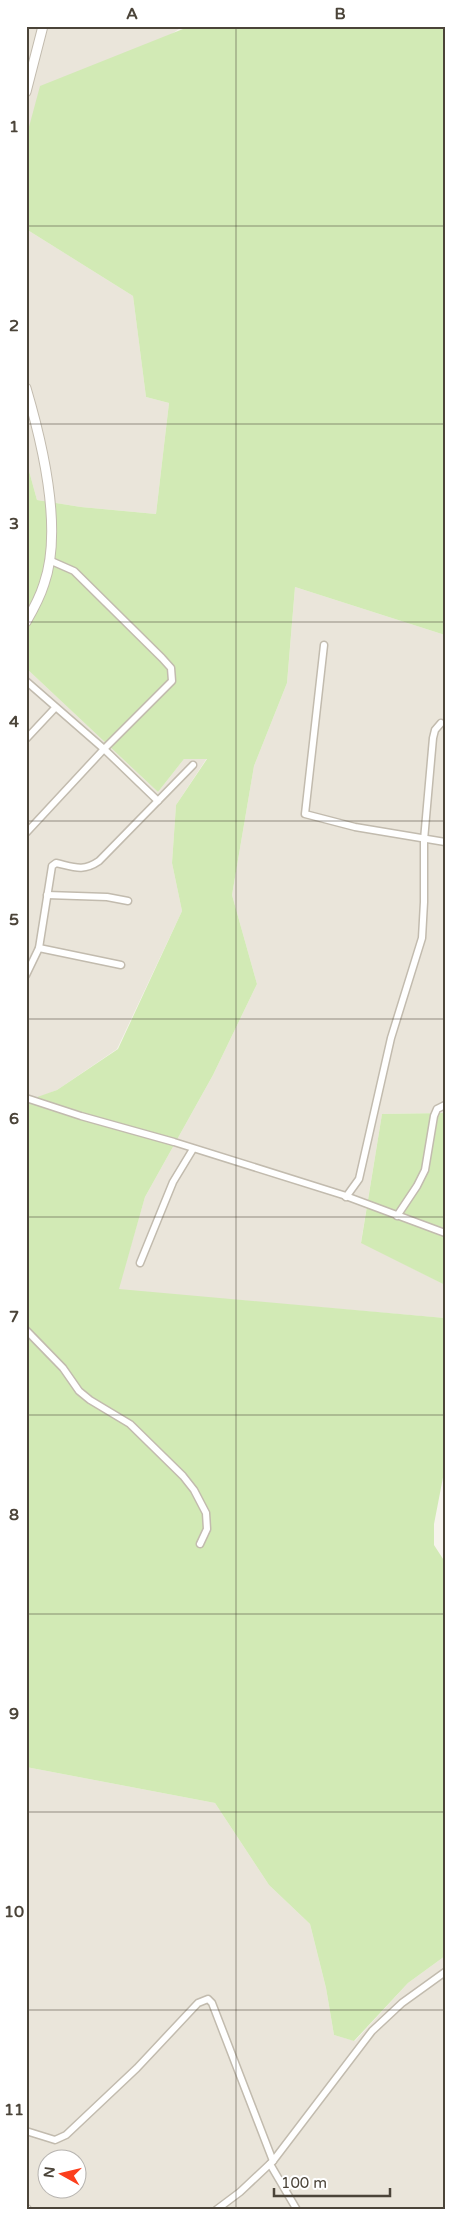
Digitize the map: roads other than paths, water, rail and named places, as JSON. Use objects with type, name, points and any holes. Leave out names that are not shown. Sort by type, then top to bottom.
[{"type":"street","points":[[26,90],[43,26]]},
{"type":"street","points":[[26,388],[44,461],[52,529],[49,560],[44,583],[26,622]]},
{"type":"street","points":[[26,833],[104,749],[172,681],[171,668],[74,571],[49,560]]},
{"type":"street","points":[[324,645],[305,814],[355,827],[445,842]]},
{"type":"street","points":[[26,681],[104,749],[158,801]]},
{"type":"street","points":[[26,739],[55,708]]},
{"type":"street","points":[[346,1197],[359,1179],[391,1038],[422,938],[424,840],[434,738],[436,730],[441,723]]},
{"type":"street","points":[[26,975],[38,948],[52,866],[56,863],[81,869],[90,868],[193,766]]},
{"type":"street","points":[[47,895],[107,896],[128,901]]},
{"type":"street","points":[[38,948],[121,965]]},
{"type":"street","points":[[26,1098],[346,1197],[445,1233]]},
{"type":"street","points":[[397,1216],[425,1170],[434,1116],[438,1109],[445,1106]]},
{"type":"street","points":[[140,1263],[173,1182],[193,1149]]},
{"type":"street","points":[[26,1330],[63,1368],[79,1392],[130,1424],[188,1483],[202,1505],[208,1520],[207,1529],[200,1544]]},
{"type":"street","points":[[216,2210],[240,2192],[271,2162],[372,2031],[402,2003],[445,1972]]},
{"type":"street","points":[[26,2132],[55,2140],[66,2136],[137,2068],[198,2003],[204,1999],[208,2000],[212,2003],[271,2162],[297,2210]]}]
